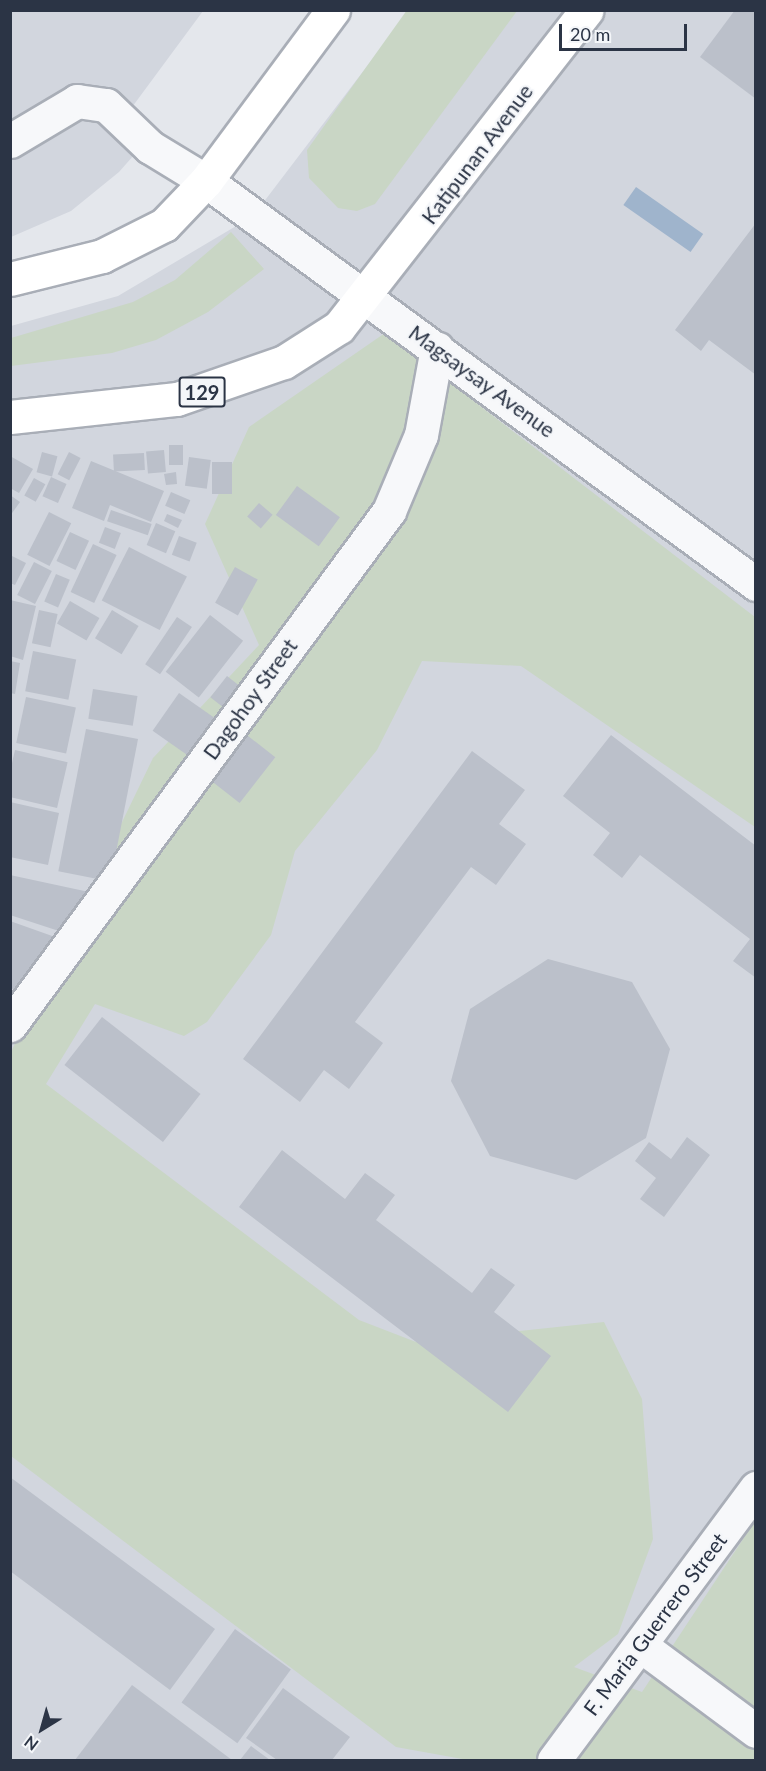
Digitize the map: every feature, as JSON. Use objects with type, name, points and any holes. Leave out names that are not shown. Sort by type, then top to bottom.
[{"type":"main road","points":[[10,279],[137,241],[164,225],[206,181],[333,10]]},
{"type":"main road","name":"Katipunan Avenue","points":[[367,298],[587,10]]},
{"type":"main road","name":"129","points":[[10,417],[177,399],[239,382],[311,346],[367,298]]},
{"type":"street","name":"Magsaysay Avenue","points":[[10,141],[77,102],[91,101],[106,105],[150,147],[206,181],[756,584]]},
{"type":"street","name":"Dagohoy Street","points":[[10,1025],[389,511],[421,435],[436,348]]},
{"type":"street","name":"F. Maria Guerrero Street","points":[[554,1761],[756,1488]]},
{"type":"street","points":[[640,1645],[756,1731]]},
{"type":"shaded area","points":[[10,11],[203,11],[124,118],[149,138],[119,172],[71,211],[11,237]]},
{"type":"shaded area","points":[[409,11],[755,11],[755,1760],[11,1760],[11,326],[118,296],[253,216]]},
{"type":"green space","points":[[407,10],[517,11],[375,204],[357,211],[338,208],[309,178],[307,150]]},
{"type":"green space","points":[[231,232],[264,269],[208,312],[156,340],[112,353],[11,366],[11,338],[133,302],[175,280]]},
{"type":"green space","points":[[385,333],[755,617],[755,827],[521,666],[422,661],[377,750],[295,851],[271,935],[207,1022],[184,1036],[95,1004],[46,1084],[359,1320],[416,1342],[604,1322],[642,1399],[653,1539],[618,1634],[574,1667],[642,1692],[755,1521],[755,1760],[468,1760],[396,1747],[11,1456],[10,1054],[153,758],[259,645],[205,524],[249,427]]},
{"type":"water","points":[[636,187],[703,234],[691,252],[623,205]]},
{"type":"building","points":[[735,10],[756,10],[756,99],[700,57]]},
{"type":"building","points":[[756,223],[756,375],[709,340],[701,351],[675,330]]},
{"type":"building","points":[[169,445],[183,445],[183,465],[169,465]]},
{"type":"building","points":[[164,450],[166,472],[148,473],[146,452]]},
{"type":"building","points":[[42,452],[57,456],[52,476],[37,472]]},
{"type":"building","points":[[69,452],[81,458],[69,480],[58,474]]},
{"type":"building","points":[[144,453],[145,470],[114,472],[113,455]]},
{"type":"building","points":[[10,456],[33,469],[19,493],[10,488]]},
{"type":"building","points":[[189,457],[211,460],[207,489],[185,486]]},
{"type":"building","points":[[91,461],[164,491],[151,522],[110,505],[104,521],[72,508]]},
{"type":"building","points":[[212,462],[232,462],[232,494],[212,494]]},
{"type":"building","points":[[176,472],[177,484],[166,485],[164,474]]},
{"type":"building","points":[[51,477],[67,484],[58,503],[42,496]]},
{"type":"building","points":[[34,478],[45,484],[36,502],[24,495]]},
{"type":"building","points":[[297,486],[340,517],[319,546],[276,515]]},
{"type":"building","points":[[171,492],[190,500],[184,514],[165,506]]},
{"type":"building","points":[[10,495],[20,502],[10,516]]},
{"type":"building","points":[[259,503],[273,515],[261,528],[247,517]]},
{"type":"building","points":[[111,510],[152,524],[148,535],[107,521]]},
{"type":"building","points":[[49,512],[71,523],[49,566],[27,555]]},
{"type":"building","points":[[167,514],[182,520],[178,528],[164,521]]},
{"type":"building","points":[[156,523],[175,531],[166,553],[147,545]]},
{"type":"building","points":[[105,527],[121,533],[115,549],[99,543]]},
{"type":"building","points":[[70,532],[89,541],[76,570],[56,561]]},
{"type":"building","points":[[179,536],[197,543],[190,561],[172,555]]},
{"type":"building","points":[[93,544],[117,555],[94,603],[71,592]]},
{"type":"building","points":[[129,547],[187,577],[160,630],[102,600]]},
{"type":"building","points":[[10,555],[26,563],[15,585],[10,583]]},
{"type":"building","points":[[34,562],[52,571],[35,604],[17,595]]},
{"type":"building","points":[[235,567],[258,580],[238,615],[215,603]]},
{"type":"building","points":[[56,574],[70,580],[58,607],[44,602]]},
{"type":"building","points":[[10,600],[36,606],[23,660],[10,656]]},
{"type":"building","points":[[70,601],[99,618],[86,641],[57,624]]},
{"type":"building","points":[[39,610],[58,614],[51,647],[32,643]]},
{"type":"building","points":[[112,610],[139,626],[122,654],[95,638]]},
{"type":"building","points":[[210,615],[243,641],[199,698],[166,672]]},
{"type":"building","points":[[177,617],[192,627],[160,674],[145,664]]},
{"type":"building","points":[[33,651],[76,659],[68,700],[25,691]]},
{"type":"building","points":[[10,661],[20,663],[15,694],[10,693]]},
{"type":"building","points":[[227,676],[245,690],[229,711],[210,697]]},
{"type":"building","points":[[93,689],[137,696],[133,726],[88,719]]},
{"type":"building","points":[[179,693],[215,718],[189,756],[153,731]]},
{"type":"building","points":[[26,697],[76,708],[66,754],[16,743]]},
{"type":"building","points":[[86,729],[138,739],[110,881],[58,871]]},
{"type":"building","points":[[243,732],[275,757],[240,803],[207,778]]},
{"type":"building","points":[[611,735],[756,846],[756,978],[733,961],[750,939],[640,855],[622,878],[593,855],[610,833],[563,796]]},
{"type":"building","points":[[15,750],[68,762],[57,808],[10,797],[10,772]]},
{"type":"building","points":[[472,751],[525,790],[499,824],[526,844],[496,885],[471,867],[355,1022],[383,1043],[349,1089],[324,1070],[300,1102],[243,1059]]},
{"type":"building","points":[[10,802],[59,813],[48,865],[10,857]]},
{"type":"building","points":[[10,875],[89,892],[65,933],[10,915]]},
{"type":"building","points":[[10,921],[55,937],[18,993],[10,987]]},
{"type":"building","points":[[548,959],[632,982],[670,1049],[646,1138],[576,1180],[490,1156],[451,1081],[470,1009]]},
{"type":"building","points":[[102,1017],[201,1094],[163,1142],[64,1065]]},
{"type":"building","points":[[687,1137],[710,1155],[664,1217],[640,1199],[656,1178],[635,1161],[649,1142],[671,1159]]},
{"type":"building","points":[[282,1150],[345,1199],[365,1173],[395,1195],[376,1220],[472,1293],[491,1268],[515,1285],[494,1312],[551,1356],[508,1412],[239,1207]]},
{"type":"building","points":[[10,1477],[215,1629],[170,1690],[10,1571]]},
{"type":"building","points":[[235,1629],[291,1670],[237,1743],[182,1703]]},
{"type":"building","points":[[132,1685],[232,1760],[75,1760]]},
{"type":"building","points":[[283,1688],[350,1737],[332,1760],[277,1760],[246,1738]]},
{"type":"building","points":[[251,1746],[270,1760],[240,1760]]}]
